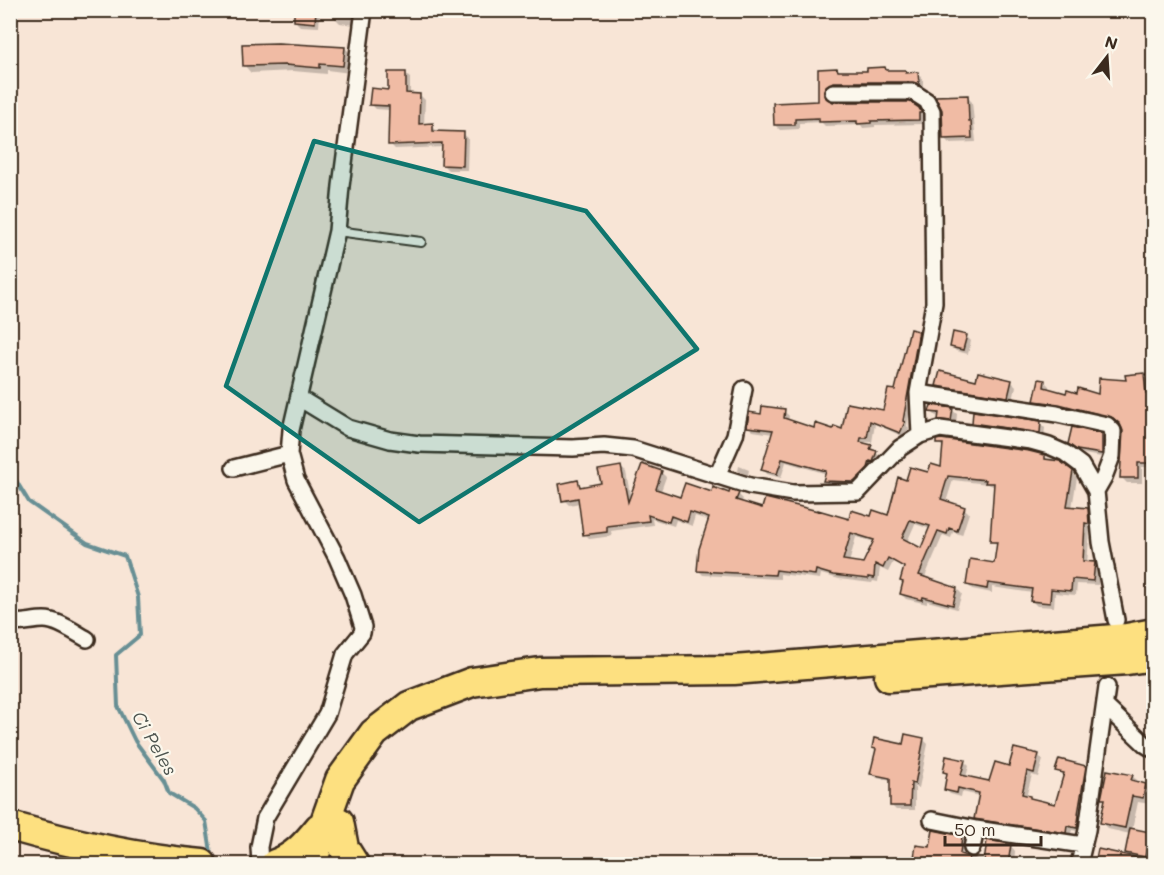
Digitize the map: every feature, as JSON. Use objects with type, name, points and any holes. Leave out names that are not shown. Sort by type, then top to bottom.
[{"type":"highway","points":[[327,864],[340,780],[374,733],[409,706],[472,682],[540,672],[735,670],[1127,638],[1154,633]]},
{"type":"highway","points":[[312,864],[332,820],[381,751],[416,724],[476,700],[539,691],[732,688],[1127,660],[1154,656]]},
{"type":"highway","points":[[276,864],[288,860],[332,820]]},
{"type":"highway","points":[[332,820],[354,864]]},
{"type":"highway","points":[[10,826],[63,840],[197,864]]},
{"type":"street","points":[[260,864],[259,847],[265,818],[327,714],[345,654],[362,633],[363,627],[353,595],[337,558],[296,480],[289,454],[291,430],[337,231],[364,10]]},
{"type":"street","points":[[833,92],[913,92],[927,101],[932,111],[934,303],[918,393],[920,435]]},
{"type":"street","points":[[717,476],[735,435],[744,389]]},
{"type":"street","points":[[918,393],[1057,414],[1107,425],[1113,431],[1112,456],[1096,491]]},
{"type":"street","points":[[299,398],[348,428],[390,440],[419,444],[573,448],[604,446],[633,449],[750,486],[793,493],[852,493],[864,487],[900,448],[920,435],[940,429],[1031,441],[1065,453],[1081,465],[1096,491],[1101,542],[1116,620]]},
{"type":"street","points":[[234,468],[289,454]]},
{"type":"street","points":[[10,622],[23,624],[45,620],[59,624],[87,639]]},
{"type":"street","points":[[1079,864],[1087,830],[1107,687]]},
{"type":"street","points":[[1105,706],[1146,746],[1154,750]]},
{"type":"street","points":[[932,819],[976,829],[1083,845]]},
{"type":"street","points":[[972,848],[976,829]]},
{"type":"lane","points":[[337,231],[421,242]]},
{"type":"highlighted area","points":[[314,141],[586,211],[697,349],[419,522],[226,386]]},
{"type":"building","points":[[294,10],[316,10],[315,23],[294,21]]},
{"type":"building","points":[[278,43],[345,47],[343,66],[320,64],[320,68],[285,65],[243,66],[242,44]]},
{"type":"building","points":[[885,67],[886,70],[918,72],[919,84],[913,82],[833,82],[825,87],[824,96],[833,102],[910,102],[922,113],[919,113],[919,120],[871,121],[871,123],[857,124],[857,121],[819,122],[819,118],[795,119],[795,125],[774,125],[773,103],[818,101],[818,69],[867,71],[867,68]]},
{"type":"building","points":[[388,72],[406,72],[406,93],[420,94],[419,124],[433,123],[433,131],[464,132],[463,166],[441,165],[442,143],[388,145],[389,106],[369,105],[371,88],[388,90]]},
{"type":"building","points":[[968,95],[972,138],[943,139],[942,110],[935,96]]},
{"type":"building","points":[[910,329],[919,331],[903,421],[905,422],[900,433],[870,421],[867,438],[861,438],[860,442],[872,445],[870,449],[877,451],[873,462],[870,461],[868,468],[854,482],[823,481],[826,471],[782,459],[777,474],[761,470],[773,430],[747,427],[749,412],[761,414],[762,406],[785,409],[784,418],[814,428],[815,423],[833,429],[834,426],[842,429],[847,403],[883,410],[888,389],[895,390]]},
{"type":"building","points":[[953,332],[967,335],[963,350],[950,347]]},
{"type":"building","points":[[940,371],[976,380],[978,372],[1012,380],[1008,397],[936,386]]},
{"type":"building","points":[[1144,373],[1146,394],[1154,393],[1154,463],[1138,463],[1138,478],[1120,478],[1123,431],[1120,424],[1113,418],[1059,404],[1034,401],[1039,379],[1045,380],[1044,387],[1066,393],[1067,390],[1077,393],[1078,388],[1098,394],[1099,378],[1126,380],[1125,375]]},
{"type":"building","points":[[931,405],[953,408],[951,421],[938,420],[939,413],[929,412]]},
{"type":"building","points":[[973,411],[1041,421],[1040,433],[972,423]]},
{"type":"building","points":[[1072,427],[1102,434],[1102,454],[1077,450],[1068,444]]},
{"type":"building","points":[[936,440],[1029,451],[1045,455],[1045,459],[1060,461],[1073,471],[1067,506],[1088,508],[1089,524],[1085,523],[1083,561],[1095,562],[1093,581],[1072,579],[1071,591],[1051,589],[1050,603],[1030,601],[1032,589],[988,583],[987,589],[966,585],[970,559],[994,563],[997,542],[990,542],[994,483],[985,483],[986,480],[948,476],[941,499],[965,507],[957,531],[949,528],[947,534],[938,531],[919,575],[957,588],[953,605],[900,594],[903,582],[900,581],[904,567],[888,558],[883,568],[875,564],[874,578],[868,577],[868,579],[833,575],[816,570],[815,575],[776,570],[775,575],[697,571],[699,549],[709,518],[690,512],[687,522],[671,516],[669,522],[648,515],[649,521],[607,526],[607,532],[583,535],[578,498],[562,501],[559,484],[578,480],[580,487],[601,483],[598,470],[621,466],[628,502],[642,464],[662,471],[656,489],[680,497],[685,483],[712,492],[713,487],[729,493],[730,490],[739,493],[736,500],[762,508],[765,498],[849,519],[851,510],[871,516],[873,510],[888,515],[898,477],[906,480],[910,467],[928,472],[931,464],[941,467],[943,444],[936,444]],"holes":[[[910,520],[930,526],[921,548],[902,538]],[[851,533],[874,540],[863,563],[843,560]]]},
{"type":"building","points":[[905,734],[924,738],[915,784],[911,783],[910,806],[890,806],[890,778],[870,774],[876,749],[872,748],[874,738],[903,744]]},
{"type":"building","points":[[1014,748],[1039,754],[1034,773],[1027,771],[1022,794],[1030,798],[1055,804],[1064,773],[1055,771],[1059,759],[1086,766],[1077,828],[1067,826],[1066,833],[974,819],[979,793],[958,788],[957,793],[944,790],[947,773],[943,772],[946,756],[965,760],[961,775],[989,781],[995,762],[1009,766]]},
{"type":"building","points":[[1107,770],[1133,775],[1131,780],[1146,784],[1143,798],[1132,796],[1125,828],[1100,823],[1105,799],[1101,799]]},
{"type":"building","points":[[1130,828],[1150,832],[1145,857],[1125,853]]},
{"type":"building","points":[[933,830],[962,836],[960,854],[969,857],[968,864],[913,864],[916,845],[930,847]]},
{"type":"building","points":[[987,840],[1011,844],[1008,864],[984,863]]},
{"type":"building","points":[[1098,849],[1149,860],[1148,864],[1095,864]]},
{"type":"waterway","name":"Ci Peles","points":[[10,475],[29,502],[87,543],[125,556],[138,597],[140,635],[116,655],[118,706],[135,741],[164,780],[169,793],[194,808],[206,821],[212,859]]}]
